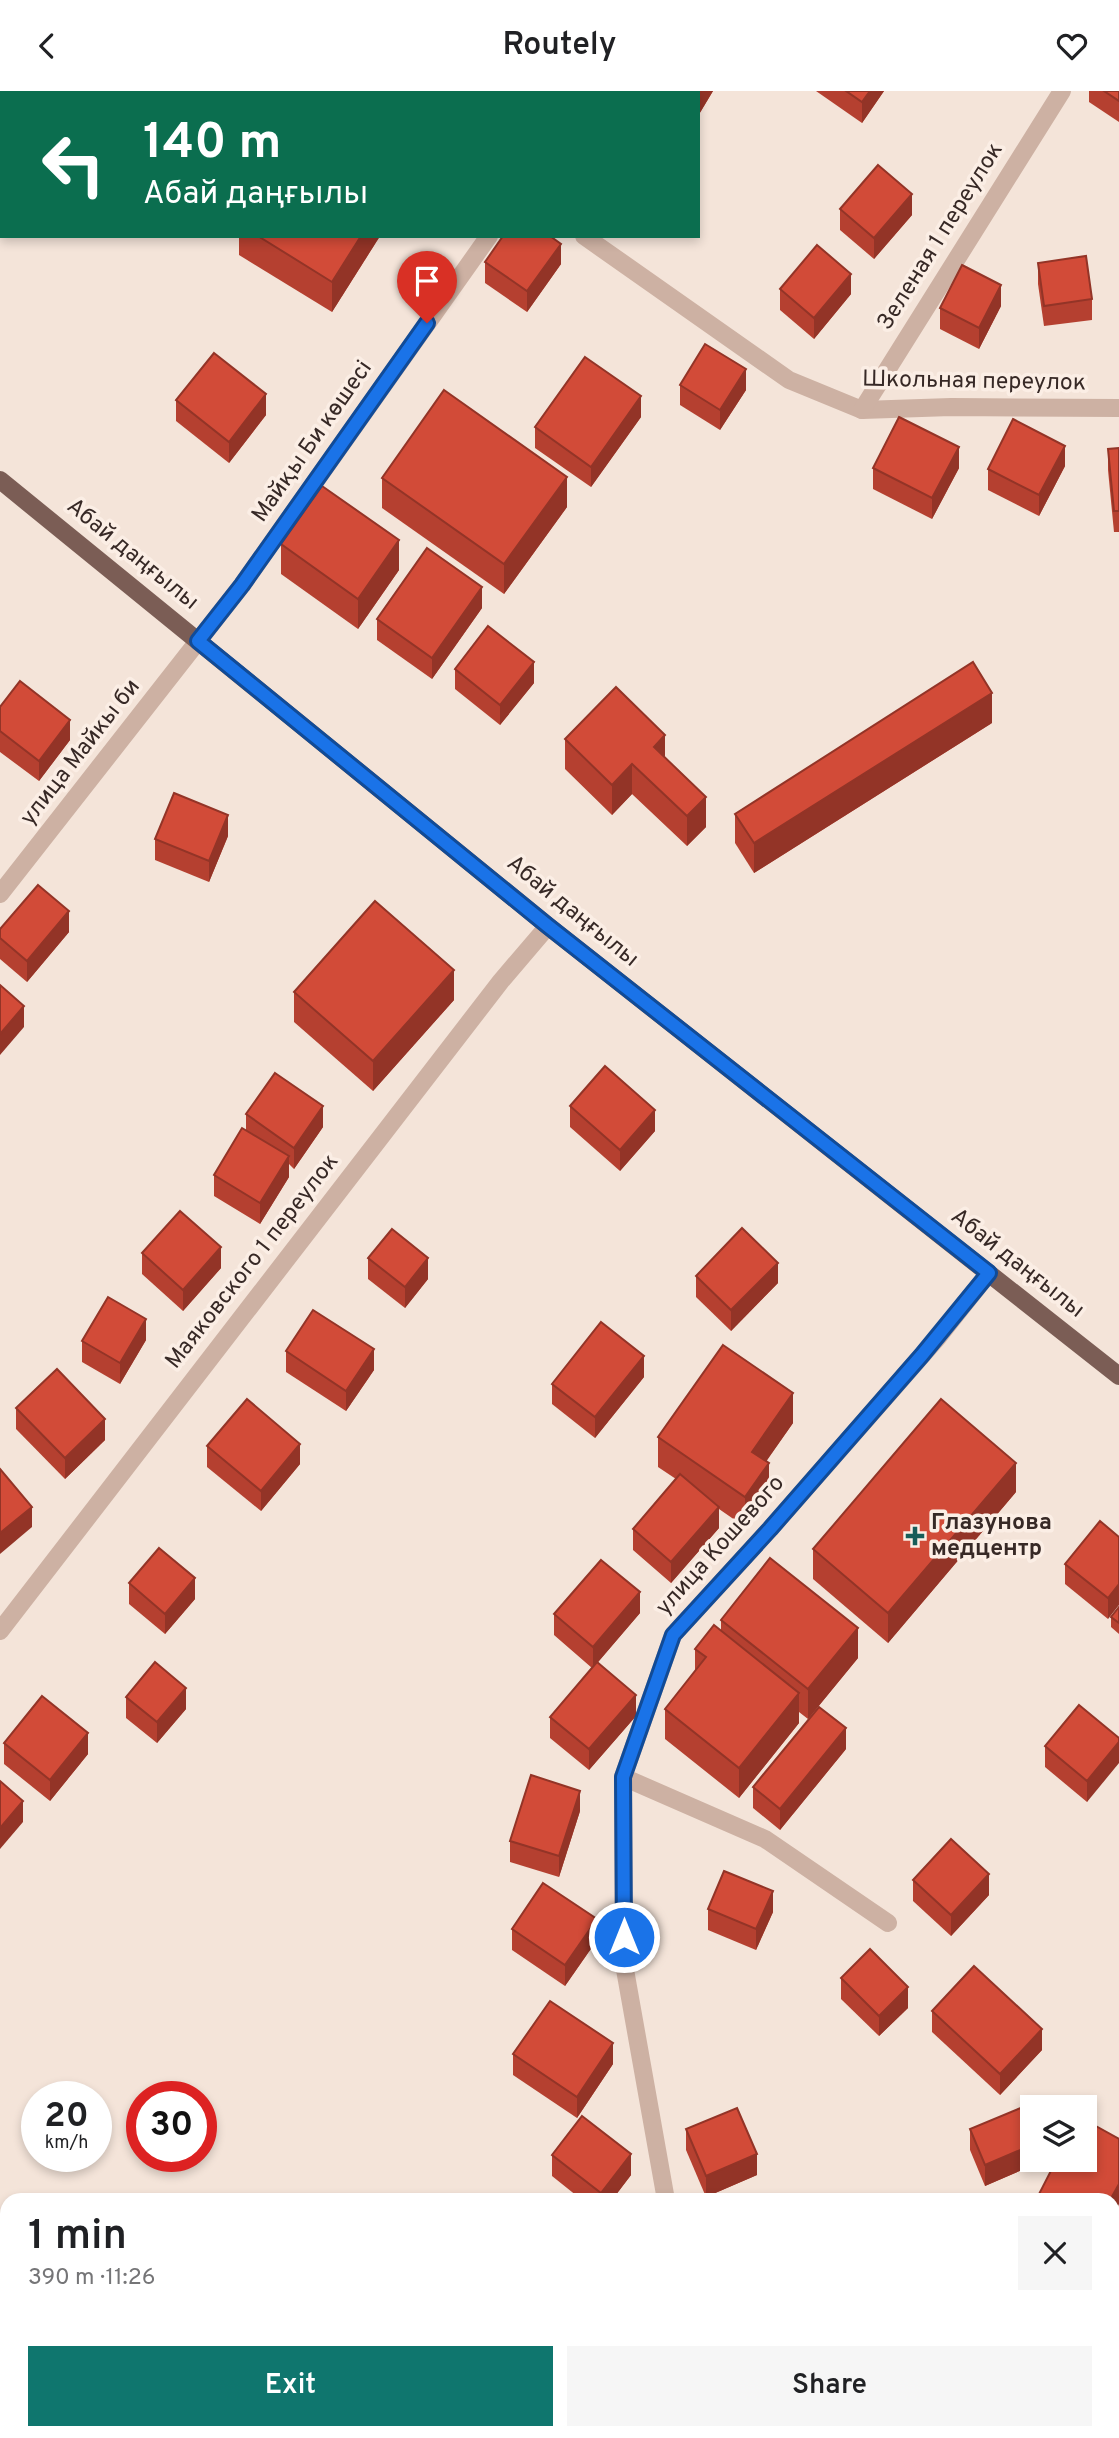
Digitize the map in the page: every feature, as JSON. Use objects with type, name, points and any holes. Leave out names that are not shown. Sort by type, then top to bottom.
[{"type":"main road","name":"Абай даңғылы","points":[[0,480],[548,926],[1119,1376]]},
{"type":"street","name":"Зеленая 1 переулок","points":[[862,410],[1062,91]]},
{"type":"street","name":"Майқы Би көшесі","points":[[198,641],[258,563],[488,238]]},
{"type":"street","name":"Школьная переулок","points":[[587,238],[789,380],[862,410],[951,407],[1119,408]]},
{"type":"street","name":"улица Майкы би","points":[[0,894],[198,641]]},
{"type":"street","name":"Маяковского 1 переулок","points":[[0,1631],[501,981],[548,926]]},
{"type":"street","name":"улица Кошевого","points":[[665,2193],[624,1964],[623,1777],[673,1635],[939,1336],[989,1273]]},
{"type":"street","points":[[623,1777],[765,1839],[888,1923]]},
{"type":"building","points":[[846,91],[870,91],[862,102]]},
{"type":"building","points":[[1104,91],[1119,91],[1119,101]]},
{"type":"building","points":[[878,165],[912,194],[874,238],[840,209]]},
{"type":"building","points":[[261,238],[360,238],[332,282]]},
{"type":"building","points":[[502,238],[553,238],[561,244],[527,291],[485,262]]},
{"type":"building","points":[[817,245],[851,274],[814,318],[780,289]]},
{"type":"building","points":[[1086,256],[1092,299],[1044,306],[1038,263]]},
{"type":"building","points":[[962,265],[1001,285],[979,328],[940,308]]},
{"type":"building","points":[[705,344],[746,369],[720,410],[680,385]]},
{"type":"building","points":[[214,353],[266,394],[229,442],[176,400]]},
{"type":"building","points":[[585,357],[641,396],[591,467],[535,427]]},
{"type":"building","points":[[444,390],[567,477],[504,564],[382,478]]},
{"type":"building","points":[[899,417],[959,447],[932,498],[873,468]]},
{"type":"building","points":[[1013,419],[1065,446],[1039,495],[988,469]]},
{"type":"building","points":[[1119,448],[1119,511],[1114,511],[1108,449]]},
{"type":"building","points":[[322,486],[399,540],[358,599],[281,544]]},
{"type":"building","points":[[427,548],[482,587],[432,658],[377,619]]},
{"type":"building","points":[[488,626],[534,662],[500,705],[455,669]]},
{"type":"building","points":[[973,662],[992,693],[754,843],[735,814]]},
{"type":"building","points":[[20,681],[70,720],[39,761],[0,731],[0,707]]},
{"type":"building","points":[[616,687],[665,735],[654,747],[706,797],[687,816],[632,764],[612,785],[565,739]]},
{"type":"building","points":[[174,793],[228,815],[209,861],[155,839]]},
{"type":"building","points":[[38,885],[69,911],[27,961],[0,938],[0,929]]},
{"type":"building","points":[[375,901],[454,970],[373,1061],[294,992]]},
{"type":"building","points":[[0,985],[24,1006],[0,1034]]},
{"type":"building","points":[[605,1066],[655,1110],[620,1150],[570,1106]]},
{"type":"building","points":[[275,1073],[323,1106],[294,1148],[246,1114]]},
{"type":"building","points":[[242,1128],[289,1156],[260,1203],[214,1175]]},
{"type":"building","points":[[180,1211],[221,1247],[183,1290],[142,1253]]},
{"type":"building","points":[[742,1228],[778,1263],[731,1310],[696,1276]]},
{"type":"building","points":[[392,1229],[428,1258],[405,1287],[368,1258]]},
{"type":"building","points":[[108,1297],[146,1319],[120,1363],[82,1341]]},
{"type":"building","points":[[313,1310],[374,1349],[346,1391],[286,1351]]},
{"type":"building","points":[[601,1322],[644,1356],[595,1417],[552,1384]]},
{"type":"building","points":[[723,1345],[793,1393],[752,1452],[769,1463],[745,1497],[658,1437]]},
{"type":"building","points":[[57,1369],[105,1419],[65,1458],[16,1408]]},
{"type":"building","points":[[247,1399],[300,1444],[261,1491],[207,1446]]},
{"type":"building","name":"Глазунова медцентр","points":[[941,1399],[1016,1463],[888,1613],[813,1549]]},
{"type":"building","points":[[0,1469],[32,1507],[0,1533]]},
{"type":"building","points":[[680,1474],[719,1507],[671,1562],[633,1529]]},
{"type":"building","points":[[1100,1521],[1119,1537],[1119,1584],[1108,1598],[1065,1564]]},
{"type":"building","points":[[159,1548],[195,1578],[165,1614],[129,1583]]},
{"type":"building","points":[[770,1558],[858,1628],[808,1689],[721,1620]]},
{"type":"building","points":[[601,1560],[640,1592],[593,1647],[554,1614]]},
{"type":"building","points":[[1119,1607],[1119,1623],[1111,1617]]},
{"type":"building","points":[[714,1625],[799,1693],[739,1768],[665,1709],[706,1657],[695,1649]]},
{"type":"building","points":[[155,1662],[186,1688],[157,1722],[126,1697]]},
{"type":"building","points":[[597,1662],[636,1695],[589,1749],[550,1717]]},
{"type":"building","points":[[42,1696],[88,1733],[50,1780],[4,1743]]},
{"type":"building","points":[[1079,1705],[1119,1738],[1119,1742],[1087,1781],[1045,1746]]},
{"type":"building","points":[[819,1707],[846,1728],[780,1809],[753,1787]]},
{"type":"building","points":[[531,1775],[580,1791],[559,1856],[510,1841]]},
{"type":"building","points":[[0,1781],[23,1801],[0,1828]]},
{"type":"building","points":[[951,1839],[989,1874],[951,1915],[913,1880]]},
{"type":"building","points":[[724,1871],[773,1891],[756,1929],[708,1909]]},
{"type":"building","points":[[543,1883],[597,1919],[565,1965],[512,1929]]},
{"type":"building","points":[[870,1949],[908,1987],[879,2016],[841,1978]]},
{"type":"building","points":[[974,1966],[1042,2029],[1000,2074],[932,2011]]},
{"type":"building","points":[[550,2001],[613,2043],[577,2097],[513,2054]]},
{"type":"building","points":[[737,2108],[757,2154],[706,2176],[686,2129]]},
{"type":"building","points":[[1020,2108],[1020,2150],[985,2165],[970,2129]]},
{"type":"building","points":[[582,2116],[631,2154],[601,2193],[552,2155]]},
{"type":"building","points":[[1097,2127],[1119,2139],[1119,2184],[1114,2193],[1040,2193],[1050,2172],[1097,2172]]},
{"type":"place","name":"Глазунова медцентр","points":[[915,1536]]},
{"type":"route","points":[[427,323],[242,585],[198,641],[548,926],[989,1273],[939,1336],[673,1635],[623,1777],[624,1937]]}]
